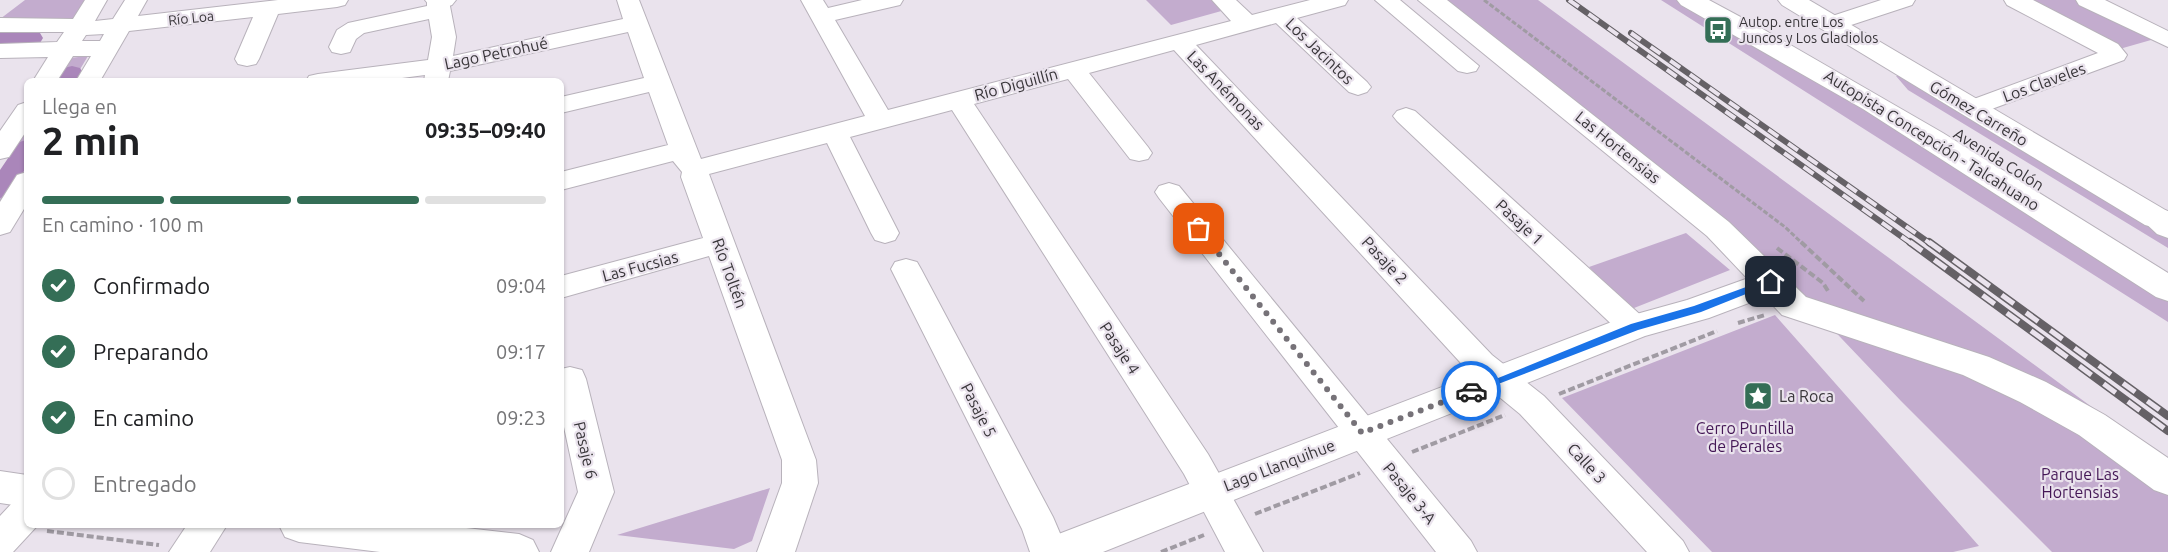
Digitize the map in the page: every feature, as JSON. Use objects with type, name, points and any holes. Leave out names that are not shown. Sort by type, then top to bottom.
[{"type":"main road","name":"Las Hortensias","points":[[1431,0],[1702,215],[1783,294]]},
{"type":"main road","name":"Autopista Concepción - Talcahuano","points":[[1690,0],[1880,106],[2168,289]]},
{"type":"main road","name":"Avenida Colón","points":[[1737,0],[2168,264]]},
{"type":"main road","name":"Gómez Carreño","points":[[1791,0],[2164,224]]},
{"type":"main road","name":"Lago Llanquihue","points":[[1057,552],[1634,327],[1707,306],[1783,294]]},
{"type":"main road","points":[[1783,294],[1892,337],[1976,366],[2033,392],[2092,425],[2168,479]]},
{"type":"main road","points":[[323,528],[519,552]]},
{"type":"street","points":[[47,78],[96,0]]},
{"type":"street","points":[[90,78],[136,0]]},
{"type":"street","name":"Río Loa","points":[[0,25],[70,25],[79,28],[121,26],[337,0]]},
{"type":"street","points":[[880,119],[817,8],[892,0]]},
{"type":"street","points":[[1223,0],[1247,23]]},
{"type":"street","name":"Río Diguillín","points":[[564,181],[689,160],[834,131],[1337,0]]},
{"type":"street","points":[[1386,0],[1467,66]]},
{"type":"street","points":[[1831,24],[1904,0]]},
{"type":"street","name":"Los Claveles","points":[[1972,108],[2113,57],[2115,53],[2015,0]]},
{"type":"street","points":[[2087,0],[2168,40]]},
{"type":"street","points":[[341,47],[345,35],[356,28],[439,3],[444,37],[438,73]]},
{"type":"street","points":[[247,58],[268,10]]},
{"type":"street","name":"Lago Petrohué","points":[[363,78],[438,73],[632,12]]},
{"type":"street","name":"Río Toltén","points":[[632,12],[800,460],[800,483],[776,552]]},
{"type":"street","name":"Los Jacintos","points":[[1281,15],[1358,87]]},
{"type":"street","name":"Las Anémonas","points":[[1179,41],[1272,138]]},
{"type":"street","points":[[0,51],[107,48]]},
{"type":"street","points":[[1073,69],[1139,153]]},
{"type":"street","points":[[564,104],[658,82]]},
{"type":"street","name":"Pasaje 4","points":[[958,99],[1211,492],[1237,538]]},
{"type":"street","points":[[0,151],[24,115]]},
{"type":"street","name":"Pasaje 1","points":[[1406,116],[1634,327]]},
{"type":"street","points":[[834,131],[885,233]]},
{"type":"street","name":"Pasaje 2","points":[[1272,138],[1481,364],[1500,379]]},
{"type":"street","points":[[12,216],[24,188]]},
{"type":"street","name":"Pasaje 3-A","points":[[1169,192],[1458,552]]},
{"type":"street","name":"Las Fucsias","points":[[564,283],[719,244]]},
{"type":"street","name":"Pasaje 5","points":[[906,269],[1040,528],[1049,552]]},
{"type":"street","name":"Pasaje 6","points":[[570,379],[596,492],[570,552]]},
{"type":"street","name":"Calle 3","points":[[1500,379],[1532,405],[1670,552]]},
{"type":"path","points":[[1484,0],[1785,227],[1882,318],[1892,337]]},
{"type":"path","points":[[1734,324],[1783,294]]},
{"type":"path","points":[[1161,552],[1237,538],[1386,463],[1724,328]]},
{"type":"path","points":[[131,528],[196,542]]},
{"type":"green space","points":[[25,0],[89,0],[78,19],[0,19]]},
{"type":"green space","points":[[1146,0],[1215,0],[1225,10],[1171,25]]},
{"type":"green space","name":"Parque Las Hortensias","points":[[1443,0],[1538,0],[2168,463],[2168,552],[2052,552],[1901,401],[1742,234]]},
{"type":"green space","points":[[1661,0],[1677,0],[1711,23],[1708,25],[1718,32],[1723,31],[1774,52],[2168,300],[2168,322]]},
{"type":"green space","points":[[2019,0],[2082,0],[2158,38],[2116,50]]},
{"type":"green space","points":[[88,56],[75,78],[57,78],[69,58]]},
{"type":"green space","points":[[1904,74],[2168,234],[2168,248],[1908,90],[1896,76]]},
{"type":"green space","points":[[24,134],[24,164],[0,205],[0,174]]},
{"type":"green space","points":[[1686,233],[1730,270],[1629,310],[1589,267]]},
{"type":"green space","name":"Cerro Puntilla de Perales","points":[[1775,315],[1979,546],[1953,552],[1712,552],[1562,398]]},
{"type":"green space","points":[[770,488],[752,541],[734,549],[617,535]]},
{"type":"waterway","points":[[0,38],[32,38]]},
{"type":"waterway","points":[[70,78],[72,73]]},
{"type":"waterway","points":[[0,190],[24,152]]},
{"type":"railway","points":[[1569,0],[1912,244]]},
{"type":"railway","points":[[1631,33],[1931,244]]},
{"type":"railway","points":[[1910,242],[2168,431]]},
{"type":"railway","points":[[1929,242],[2168,416]]},
{"type":"way so far","points":[[1199,229],[1362,433],[1471,391]]},
{"type":"place","name":"Autop. entre Los Juncos y Los Gladiolos","points":[[1718,30]]},
{"type":"place","name":"La Roca","points":[[1758,396]]},
{"type":"route","points":[[1471,391],[1634,327],[1697,309],[1771,282]]}]
